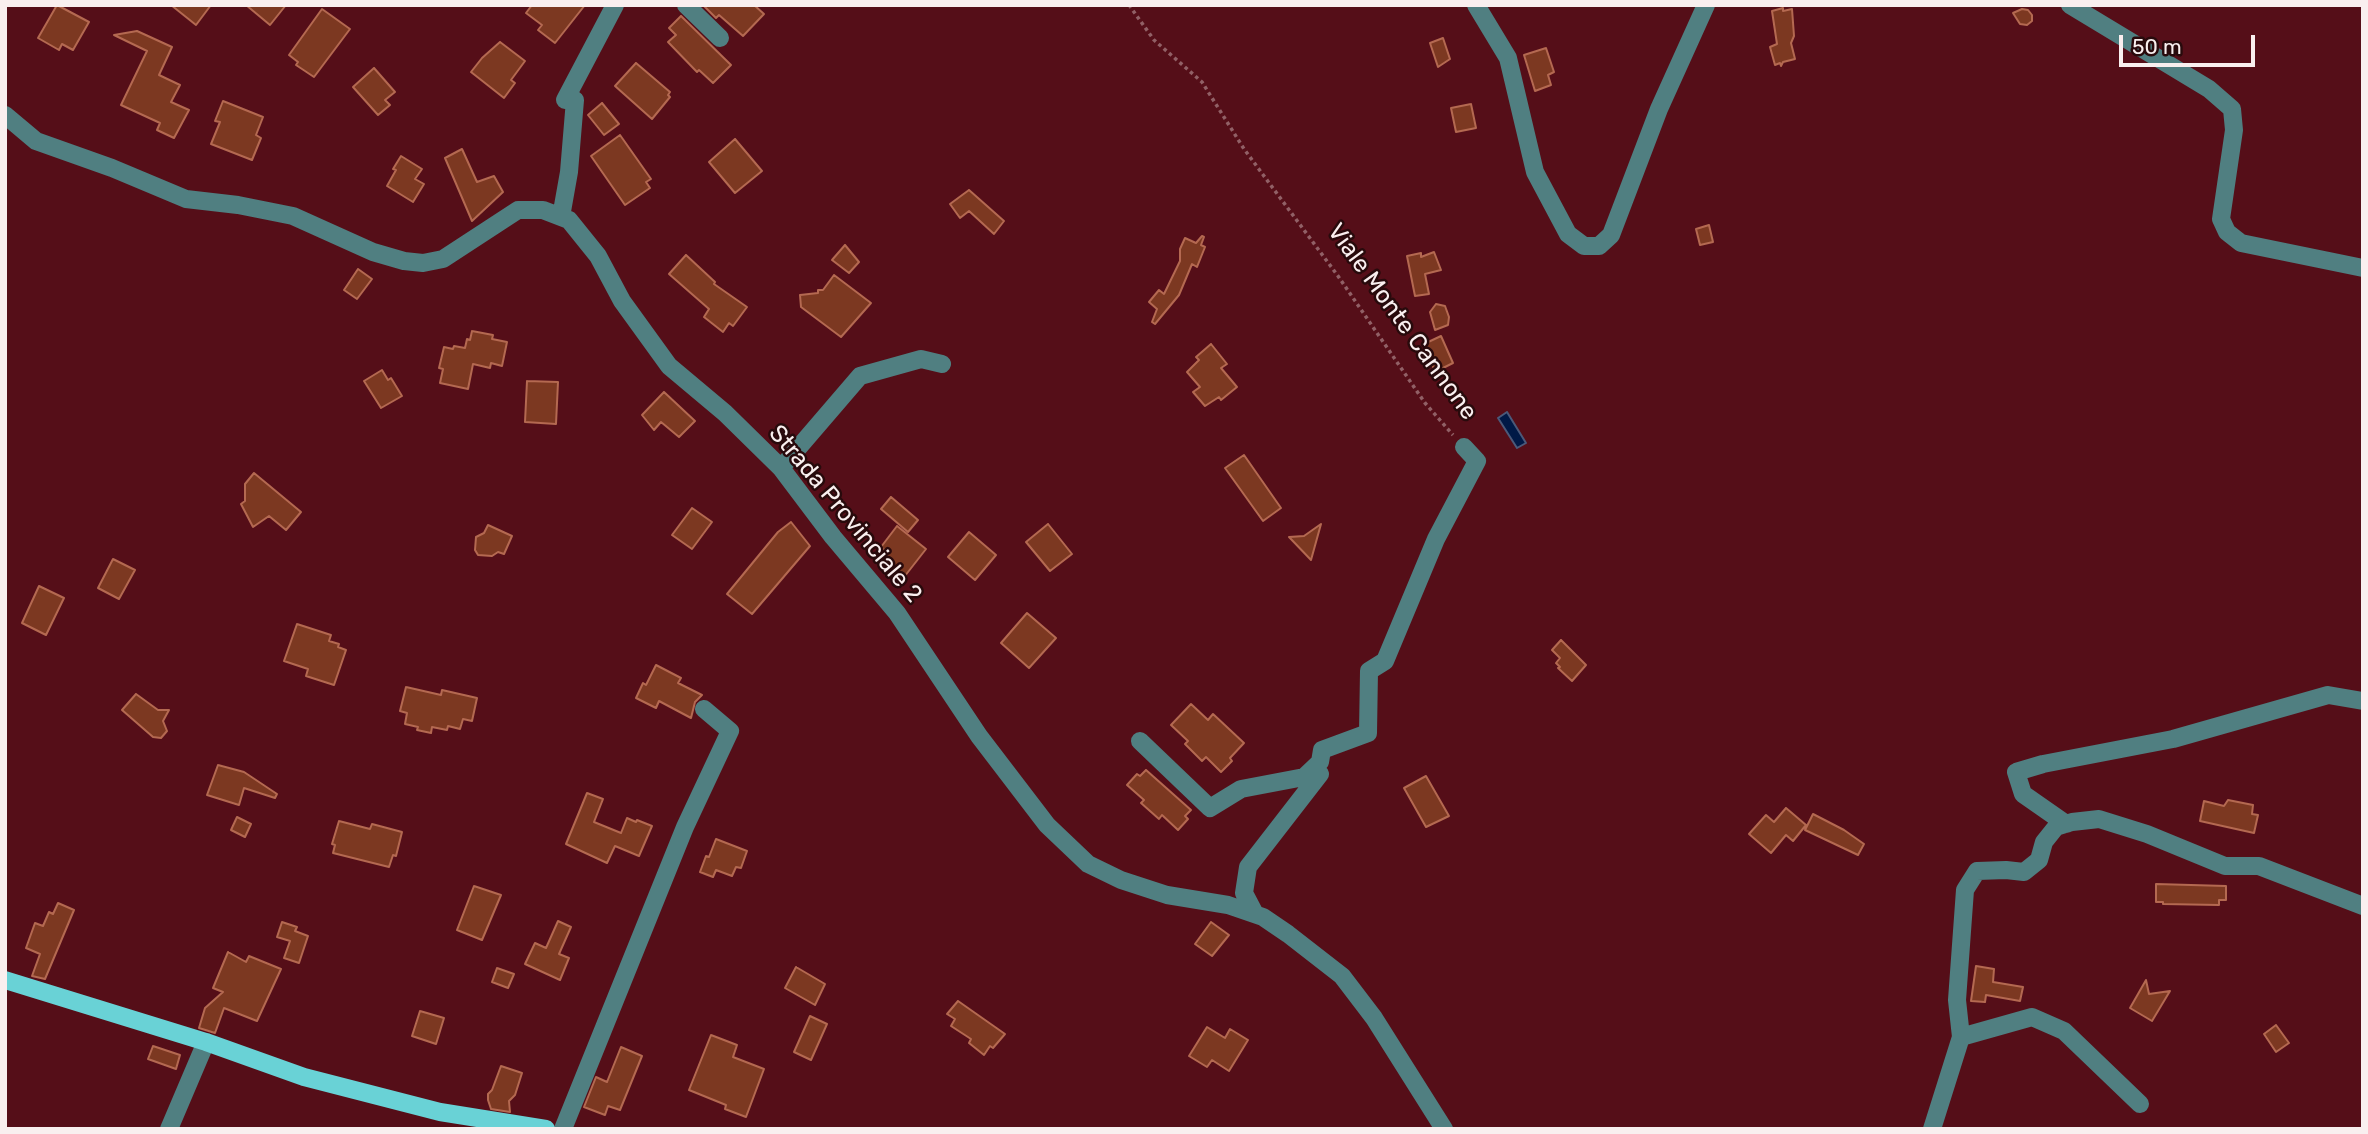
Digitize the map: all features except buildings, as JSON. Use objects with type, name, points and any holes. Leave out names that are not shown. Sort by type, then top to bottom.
[{"type":"main road","points":[[5,980],[206,1042],[304,1077],[440,1112],[546,1129]]},
{"type":"street","points":[[5,115],[36,141],[112,168],[186,199],[238,205],[293,216],[373,252],[404,261],[423,263],[443,259],[518,210],[543,210],[561,217],[569,172],[575,100],[565,100],[615,5]]},
{"type":"street","points":[[686,5],[720,38]]},
{"type":"street","points":[[1476,5],[1508,58],[1535,172],[1568,234],[1584,246],[1599,246],[1611,235],[1659,108],[1706,5]]},
{"type":"street","points":[[2070,5],[2209,89],[2232,109],[2234,130],[2221,219],[2227,232],[2241,243],[2363,268]]},
{"type":"street","name":"Strada Provinciale 2","points":[[561,217],[569,220],[598,256],[622,301],[669,366],[725,413],[781,468],[833,537],[897,613],[979,736],[1047,825],[1088,864],[1121,880],[1167,895],[1228,905],[1263,917],[1288,934],[1342,976],[1374,1018],[1444,1129]]},
{"type":"street","points":[[781,468],[860,376],[921,359],[942,364]]},
{"type":"street","name":"Viale Monte Cannone","points":[[1301,779],[1320,762],[1322,750],[1368,733],[1369,671],[1385,661],[1436,539],[1477,461],[1464,447]]},
{"type":"street","points":[[2066,824],[2023,794],[2016,772],[2043,764],[2173,739],[2328,695],[2363,701]]},
{"type":"street","points":[[563,1129],[685,828],[730,732],[704,709]]},
{"type":"street","points":[[1140,741],[1210,808],[1241,789],[1320,775],[1248,867],[1244,893],[1255,914]]},
{"type":"street","points":[[1932,1129],[1961,1037],[1957,1000],[1965,890],[1977,872],[2024,872],[2039,860],[2044,842],[2056,827],[2099,819],[2147,834],[2225,866],[2259,866],[2363,906]]},
{"type":"street","points":[[1961,1037],[2032,1017],[2064,1031],[2140,1104]]},
{"type":"street","points":[[169,1129],[206,1042]]},
{"type":"path","name":"Viale Monte Cannone","points":[[1129,5],[1154,40],[1202,82],[1244,149],[1338,276],[1425,403],[1464,447]]},
{"type":"water","points":[[1507,412],[1526,443],[1517,448],[1498,418]]}]
